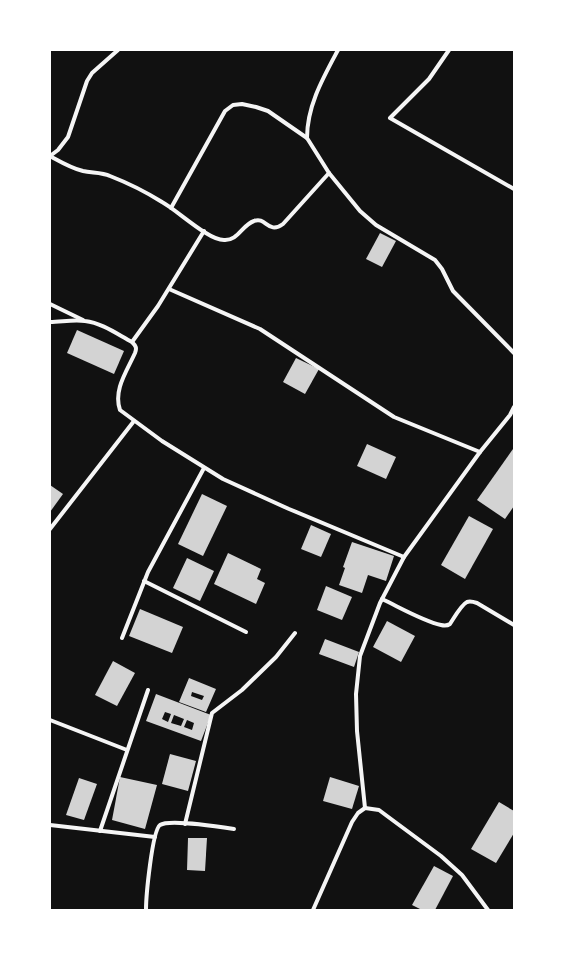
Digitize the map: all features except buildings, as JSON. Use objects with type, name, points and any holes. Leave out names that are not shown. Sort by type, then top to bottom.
[{"type":"street","points":[[118,50],[92,73],[87,81],[68,137],[63,145],[50,156],[75,169],[85,172],[109,175],[163,202],[204,231],[223,241],[232,239],[248,224],[255,220],[260,220],[272,228],[278,228],[329,173]]},
{"type":"street","points":[[307,138],[307,124],[311,107],[317,91],[338,50]]},
{"type":"street","points":[[449,50],[428,79],[390,118],[514,189]]},
{"type":"street","points":[[171,208],[224,111],[233,105],[242,104],[256,106],[268,111],[307,138],[329,173],[360,211],[376,225],[435,260],[442,269],[453,291],[514,353]]},
{"type":"street","points":[[132,342],[169,289],[204,231]]},
{"type":"street","points":[[169,289],[260,329],[394,417],[480,452]]},
{"type":"street","points":[[50,304],[83,320],[99,324],[135,345],[136,349],[117,395],[117,403],[120,410],[134,421],[223,479],[404,557]]},
{"type":"street","points":[[50,322],[83,320]]},
{"type":"street","points":[[365,808],[357,731],[356,694],[360,656],[382,599],[404,557],[480,452],[510,416],[514,407]]},
{"type":"street","points":[[50,529],[134,421]]},
{"type":"street","points":[[122,638],[144,581],[204,468]]},
{"type":"street","points":[[144,581],[246,632]]},
{"type":"street","points":[[382,599],[425,619],[447,626],[464,605],[468,601],[471,601],[514,625]]},
{"type":"street","points":[[185,824],[212,713],[242,690],[276,657],[295,633]]},
{"type":"street","points":[[100,831],[148,690]]},
{"type":"street","points":[[50,720],[127,750]]},
{"type":"street","points":[[313,910],[352,822],[358,813],[365,808],[379,810],[441,856],[462,875],[488,910]]},
{"type":"street","points":[[146,910],[155,837],[156,831],[160,825],[165,823],[185,824],[234,829]]},
{"type":"street","points":[[50,825],[155,837]]}]
